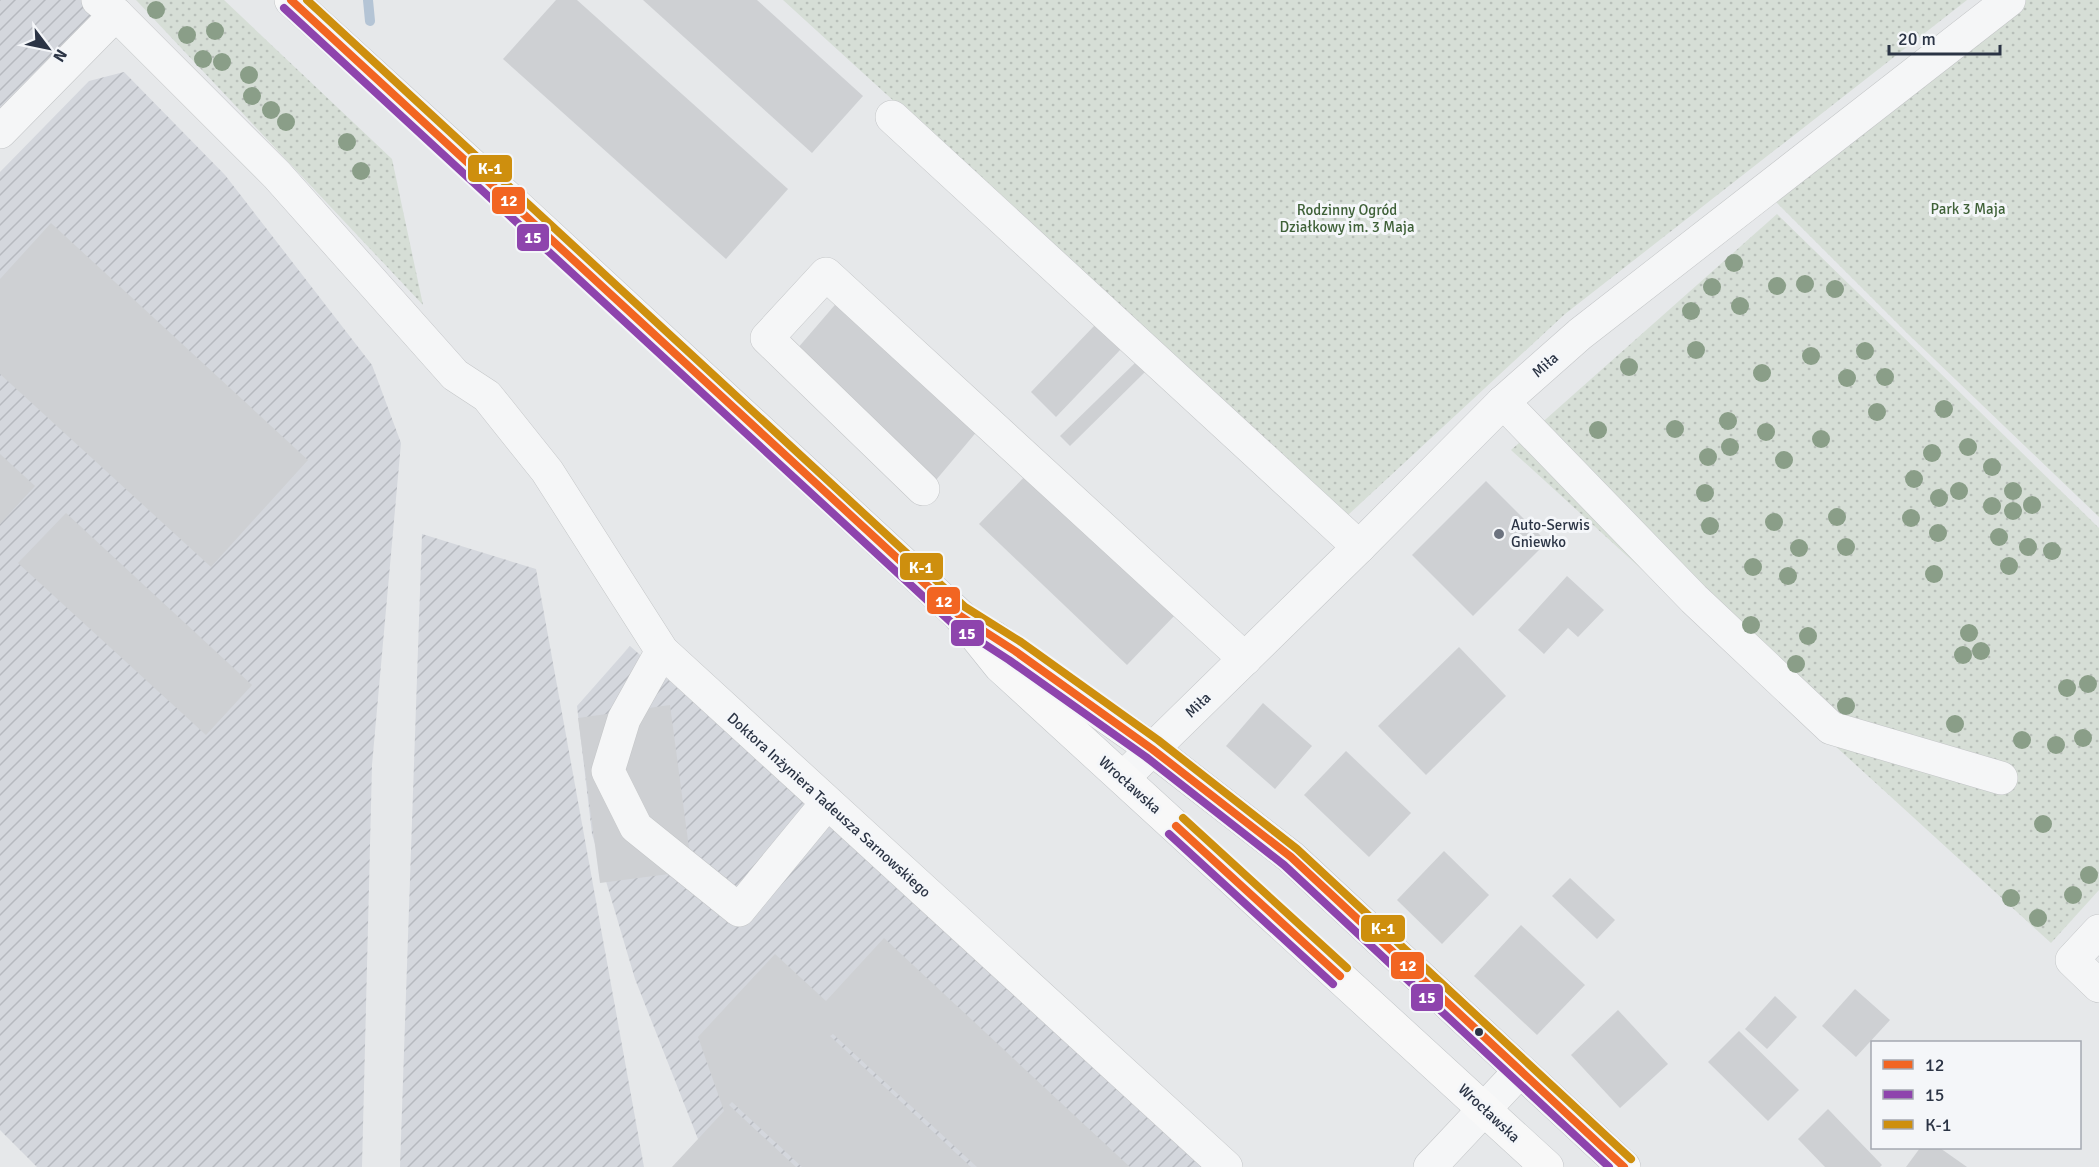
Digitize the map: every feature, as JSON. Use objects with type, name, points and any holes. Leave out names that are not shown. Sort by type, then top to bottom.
[{"type":"main road","name":"Wrocławska","points":[[291,0],[959,615],[1000,666],[1547,1167]]},
{"type":"main road","name":"Wrocławska","points":[[959,615],[1015,651],[1152,749],[1291,857],[1624,1167]]},
{"type":"street","name":"Miła","points":[[1123,778],[1503,402],[1580,334],[2009,0]]},
{"type":"street","points":[[0,132],[107,7]]},
{"type":"street","name":"Doktora Inżyniera Tadeusza Sarnowskiego","points":[[107,7],[277,175],[455,375],[487,396],[547,471],[662,651],[1226,1167]]},
{"type":"street","points":[[892,117],[1359,547]]},
{"type":"street","points":[[923,489],[767,338],[826,274],[1245,659]]},
{"type":"street","points":[[1503,402],[1694,599],[1831,728],[2001,778]]},
{"type":"street","points":[[662,651],[624,719],[608,771],[636,827],[739,910],[827,803]]},
{"type":"street","points":[[2099,931],[2072,960],[2099,986]]},
{"type":"street","points":[[1430,1167],[1520,1071]]},
{"type":"shaded area","points":[[0,0],[98,0],[116,14],[0,132]]},
{"type":"shaded area","points":[[124,72],[225,175],[372,365],[401,443],[372,765],[362,1167],[37,1167],[0,1130],[0,172],[89,81]]},
{"type":"shaded area","points":[[422,534],[536,569],[644,1167],[400,1167]]},
{"type":"shaded area","points":[[630,646],[819,813],[1203,1167],[709,1167],[635,979],[592,834],[577,706]]},
{"type":"green space","points":[[136,0],[224,0],[392,159],[423,305]]},
{"type":"green space","name":"Rodzinny Ogród Działkowy im. 3 Maja","points":[[783,0],[1967,0],[1565,314],[1348,515]]},
{"type":"green space","name":"Park 3 Maja","points":[[2024,0],[2099,0],[2099,517],[1909,335],[1770,196]]},
{"type":"green space","points":[[1777,214],[2099,528],[2099,890],[2051,943],[1511,450]]},
{"type":"building","points":[[556,0],[577,0],[788,189],[726,259],[503,59]]},
{"type":"building","points":[[643,0],[757,0],[863,96],[812,153]]},
{"type":"building","points":[[51,223],[308,460],[211,567],[0,374],[0,279]]},
{"type":"building","points":[[840,299],[984,423],[936,480],[791,356]]},
{"type":"building","points":[[1095,325],[1121,349],[1056,417],[1031,392]]},
{"type":"building","points":[[1136,362],[1146,371],[1070,446],[1060,436]]},
{"type":"building","points":[[0,454],[35,486],[0,524]]},
{"type":"building","points":[[1028,473],[1176,614],[1127,665],[979,524]]},
{"type":"building","points":[[1486,481],[1547,542],[1473,616],[1412,555]]},
{"type":"building","points":[[66,513],[252,685],[206,735],[18,563]]},
{"type":"building","points":[[1567,576],[1604,610],[1578,637],[1568,628],[1544,654],[1518,630]]},
{"type":"building","points":[[1459,647],[1506,696],[1426,775],[1378,726]]},
{"type":"building","points":[[1263,703],[1312,746],[1275,789],[1226,746]]},
{"type":"building","points":[[670,705],[692,871],[600,883],[578,718]]},
{"type":"building","points":[[1346,751],[1411,813],[1369,857],[1304,795]]},
{"type":"building","points":[[1444,851],[1489,895],[1442,944],[1397,900]]},
{"type":"building","points":[[1570,878],[1615,920],[1597,939],[1552,896]]},
{"type":"building","points":[[1521,925],[1585,985],[1537,1035],[1474,976]]},
{"type":"building","points":[[884,938],[1130,1167],[977,1167],[833,1034],[830,1036],[971,1167],[802,1167],[732,1102],[729,1105],[796,1167],[672,1167],[724,1111],[698,1037],[775,954],[826,1001]]},
{"type":"building","points":[[1855,989],[1890,1020],[1856,1057],[1822,1026]]},
{"type":"building","points":[[1775,996],[1797,1017],[1767,1049],[1745,1029]]},
{"type":"building","points":[[1618,1010],[1668,1064],[1620,1108],[1571,1055]]},
{"type":"building","points":[[1739,1031],[1799,1090],[1768,1121],[1708,1062]]},
{"type":"building","points":[[1828,1109],[1882,1165],[1880,1167],[1825,1167],[1798,1139]]},
{"type":"building","points":[[1919,1149],[1941,1149],[1967,1167],[1906,1167]]},
{"type":"waterway","points":[[368,0],[370,21]]},
{"type":"transit line","name":"12","points":[[291,0],[959,615],[1015,651],[1152,749],[1291,857],[1624,1167]]},
{"type":"transit line","name":"K-1","points":[[307,0],[965,607],[1021,642],[1158,740],[1297,849],[1631,1159]]},
{"type":"transit line","name":"15","points":[[284,8],[952,623],[1009,660],[1146,757],[1284,865],[1609,1167]]},
{"type":"transit line","name":"K-1","points":[[1183,818],[1347,968]]},
{"type":"transit line","name":"12","points":[[1176,826],[1340,976]]},
{"type":"transit line","name":"15","points":[[1169,834],[1333,984]]},
{"type":"place","name":"Auto-Serwis Gniewko","points":[[1499,534]]}]
